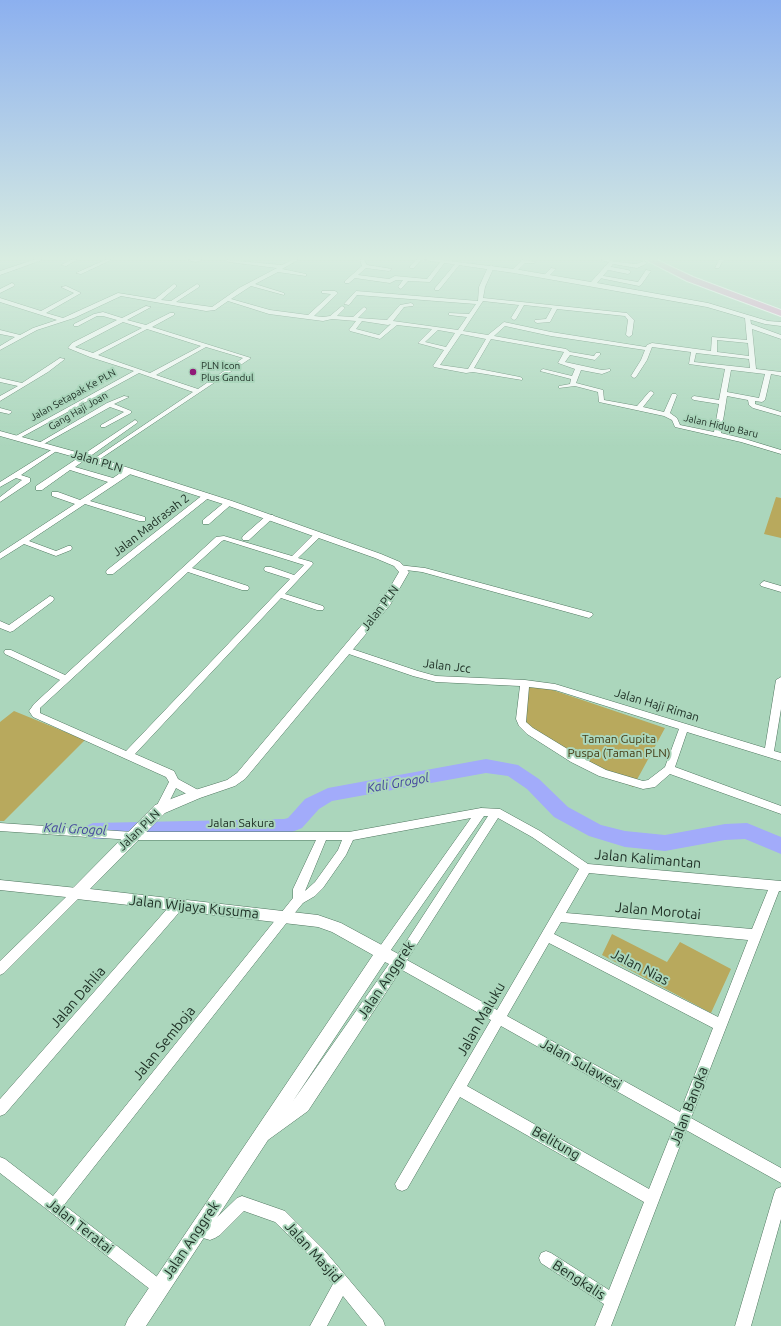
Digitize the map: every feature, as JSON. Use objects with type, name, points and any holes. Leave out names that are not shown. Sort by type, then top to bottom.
[{"type":"street","points":[[0,348],[35,329],[57,322]]},
{"type":"street","points":[[76,325],[82,322]]},
{"type":"street","points":[[119,322],[74,344],[71,348],[198,391]]},
{"type":"street","points":[[95,460],[248,358],[129,322]]},
{"type":"street","points":[[92,356],[157,322]]},
{"type":"street","points":[[355,322],[352,330],[380,336],[395,323]]},
{"type":"street","points":[[376,322],[437,328],[566,351],[568,353],[595,358],[598,354]]},
{"type":"street","points":[[466,322],[436,366],[449,369],[470,370],[520,379]]},
{"type":"street","points":[[629,335],[631,322]]},
{"type":"street","points":[[750,322],[753,370]]},
{"type":"street","points":[[751,322],[761,332],[781,336]]},
{"type":"street","points":[[764,322],[781,323]]},
{"type":"street","points":[[470,370],[490,337],[504,324],[552,334],[648,349]]},
{"type":"street","points":[[437,328],[420,343],[447,349]]},
{"type":"street","points":[[0,332],[21,337]]},
{"type":"street","points":[[544,347],[552,334]]},
{"type":"street","points":[[714,353],[711,338],[751,342]]},
{"type":"street","points":[[151,375],[206,345]]},
{"type":"street","points":[[634,376],[648,349],[650,346],[654,345],[752,358]]},
{"type":"street","points":[[694,350],[691,363],[781,374]]},
{"type":"street","points":[[561,363],[568,353]]},
{"type":"street","points":[[0,399],[62,359]]},
{"type":"street","points":[[553,363],[561,363],[602,372],[608,370]]},
{"type":"street","points":[[574,385],[572,383],[577,367]]},
{"type":"street","points":[[717,435],[725,394],[728,368]]},
{"type":"street","name":"Jalan Setapak Ke PLN","points":[[16,438],[139,371]]},
{"type":"street","points":[[543,372],[574,378]]},
{"type":"street","points":[[725,394],[763,400],[768,373]]},
{"type":"street","points":[[0,380],[23,385]]},
{"type":"street","points":[[561,387],[574,385],[601,392],[602,394],[600,400],[603,402],[666,414],[674,395]]},
{"type":"street","points":[[638,409],[651,393]]},
{"type":"street","name":"Gang Haji Joan","points":[[40,444],[109,404],[126,396]]},
{"type":"street","points":[[694,398],[723,403]]},
{"type":"street","points":[[751,398],[755,407],[781,414]]},
{"type":"street","points":[[103,426],[129,412],[109,404]]},
{"type":"street","points":[[0,410],[9,412]]},
{"type":"street","name":"Jalan Hidup Baru","points":[[666,414],[675,419],[675,426],[743,440],[781,452]]},
{"type":"street","points":[[39,488],[135,422]]},
{"type":"street","name":"Jalan PLN","points":[[0,433],[95,460],[207,496],[378,556],[401,567],[404,572],[394,592],[241,776],[231,783],[196,794],[160,809],[77,893]]},
{"type":"street","points":[[0,485],[56,449]]},
{"type":"street","points":[[69,467],[114,481]]},
{"type":"street","points":[[0,557],[129,471]]},
{"type":"street","points":[[0,500],[27,480],[16,475]]},
{"type":"street","points":[[55,494],[142,519]]},
{"type":"street","name":"Jalan Madrasah 2","points":[[110,572],[207,496]]},
{"type":"street","points":[[206,522],[229,504]]},
{"type":"street","points":[[259,542],[246,538],[270,518]]},
{"type":"street","points":[[296,556],[318,535]]},
{"type":"street","points":[[128,755],[309,564],[224,538],[219,540],[66,679],[37,706],[34,711],[36,715],[170,774],[174,782],[196,794]]},
{"type":"street","points":[[23,541],[56,554],[68,548]]},
{"type":"street","points":[[401,567],[422,570],[589,615]]},
{"type":"street","points":[[187,569],[246,588]]},
{"type":"street","points":[[268,569],[296,578]]},
{"type":"street","points":[[764,584],[781,589]]},
{"type":"street","points":[[280,595],[320,608]]},
{"type":"street","points":[[4,628],[50,599]]},
{"type":"street","name":"Jalan Jcc","points":[[346,650],[416,674],[436,679],[525,683]]},
{"type":"street","points":[[8,652],[66,679]]},
{"type":"street","points":[[769,753],[781,680]]},
{"type":"street","points":[[525,683],[522,724],[530,731],[575,759],[603,773],[643,785],[651,784],[669,769],[684,727]]},
{"type":"street","name":"Jalan Haji Riman","points":[[525,683],[555,687],[781,757]]},
{"type":"street","points":[[669,769],[781,810]]},
{"type":"street","points":[[160,809],[174,782]]},
{"type":"street","name":"Jalan Sakura","points":[[0,827],[136,832],[349,836],[481,812]]},
{"type":"street","name":"Jalan Kalimantan","points":[[481,812],[496,812],[536,834],[586,868],[778,886]]},
{"type":"street","name":"Jalan Anggrek","points":[[135,1326],[382,953],[481,812]]},
{"type":"street","name":"Jalan Anggrek","points":[[261,1135],[302,1105],[399,962],[496,812]]},
{"type":"street","points":[[299,900],[299,889],[323,836]]},
{"type":"street","name":"Jalan Semboja","points":[[54,1206],[284,917],[299,900],[311,893],[319,885],[342,852],[349,836]]},
{"type":"street","name":"Jalan Maluku","points":[[402,1184],[586,868]]},
{"type":"street","name":"Jalan Wijaya Kusuma","points":[[0,885],[318,921],[336,927],[382,953]]},
{"type":"street","name":"Jalan Bangka","points":[[603,1326],[756,935],[778,886]]},
{"type":"street","points":[[0,969],[77,893]]},
{"type":"street","name":"Jalan Dahlia","points":[[0,1109],[178,905]]},
{"type":"street","name":"Jalan Morotai","points":[[557,917],[756,935]]},
{"type":"street","points":[[400,927],[416,935]]},
{"type":"street","name":"Jalan Nias","points":[[546,936],[721,1025]]},
{"type":"street","name":"Jalan Sulawesi","points":[[382,953],[781,1176]]},
{"type":"street","name":"Belitung","points":[[458,1088],[653,1199]]},
{"type":"street","name":"Jalan Teratai","points":[[0,1164],[160,1288]]},
{"type":"street","points":[[743,1326],[781,1194]]},
{"type":"street","name":"Jalan Masjid","points":[[198,1230],[210,1233],[215,1230],[242,1203],[280,1216],[319,1255],[377,1326]]},
{"type":"street","name":"Bengkalis","points":[[546,1258],[613,1301]]},
{"type":"street","points":[[318,1326],[342,1283]]},
{"type":"green space","points":[[776,497],[781,498],[781,538],[764,534]]},
{"type":"green space","name":"Taman Gupita Puspa (Taman PLN)","points":[[529,682],[665,728],[633,787],[594,769],[524,723]]},
{"type":"green space","points":[[14,711],[85,740],[4,821],[0,821],[0,722]]},
{"type":"green space","points":[[612,934],[667,962],[680,942],[731,969],[711,1013],[602,955]]},
{"type":"waterway","name":"Kali Grogol","points":[[93,831],[252,829],[285,827],[295,823],[312,804],[328,795],[486,766],[512,770],[533,784],[561,812],[596,831],[625,839],[665,843],[725,832],[747,831],[781,846]]},
{"type":"place","name":"PLN Icon Plus Gandul","points":[[193,372]]}]
